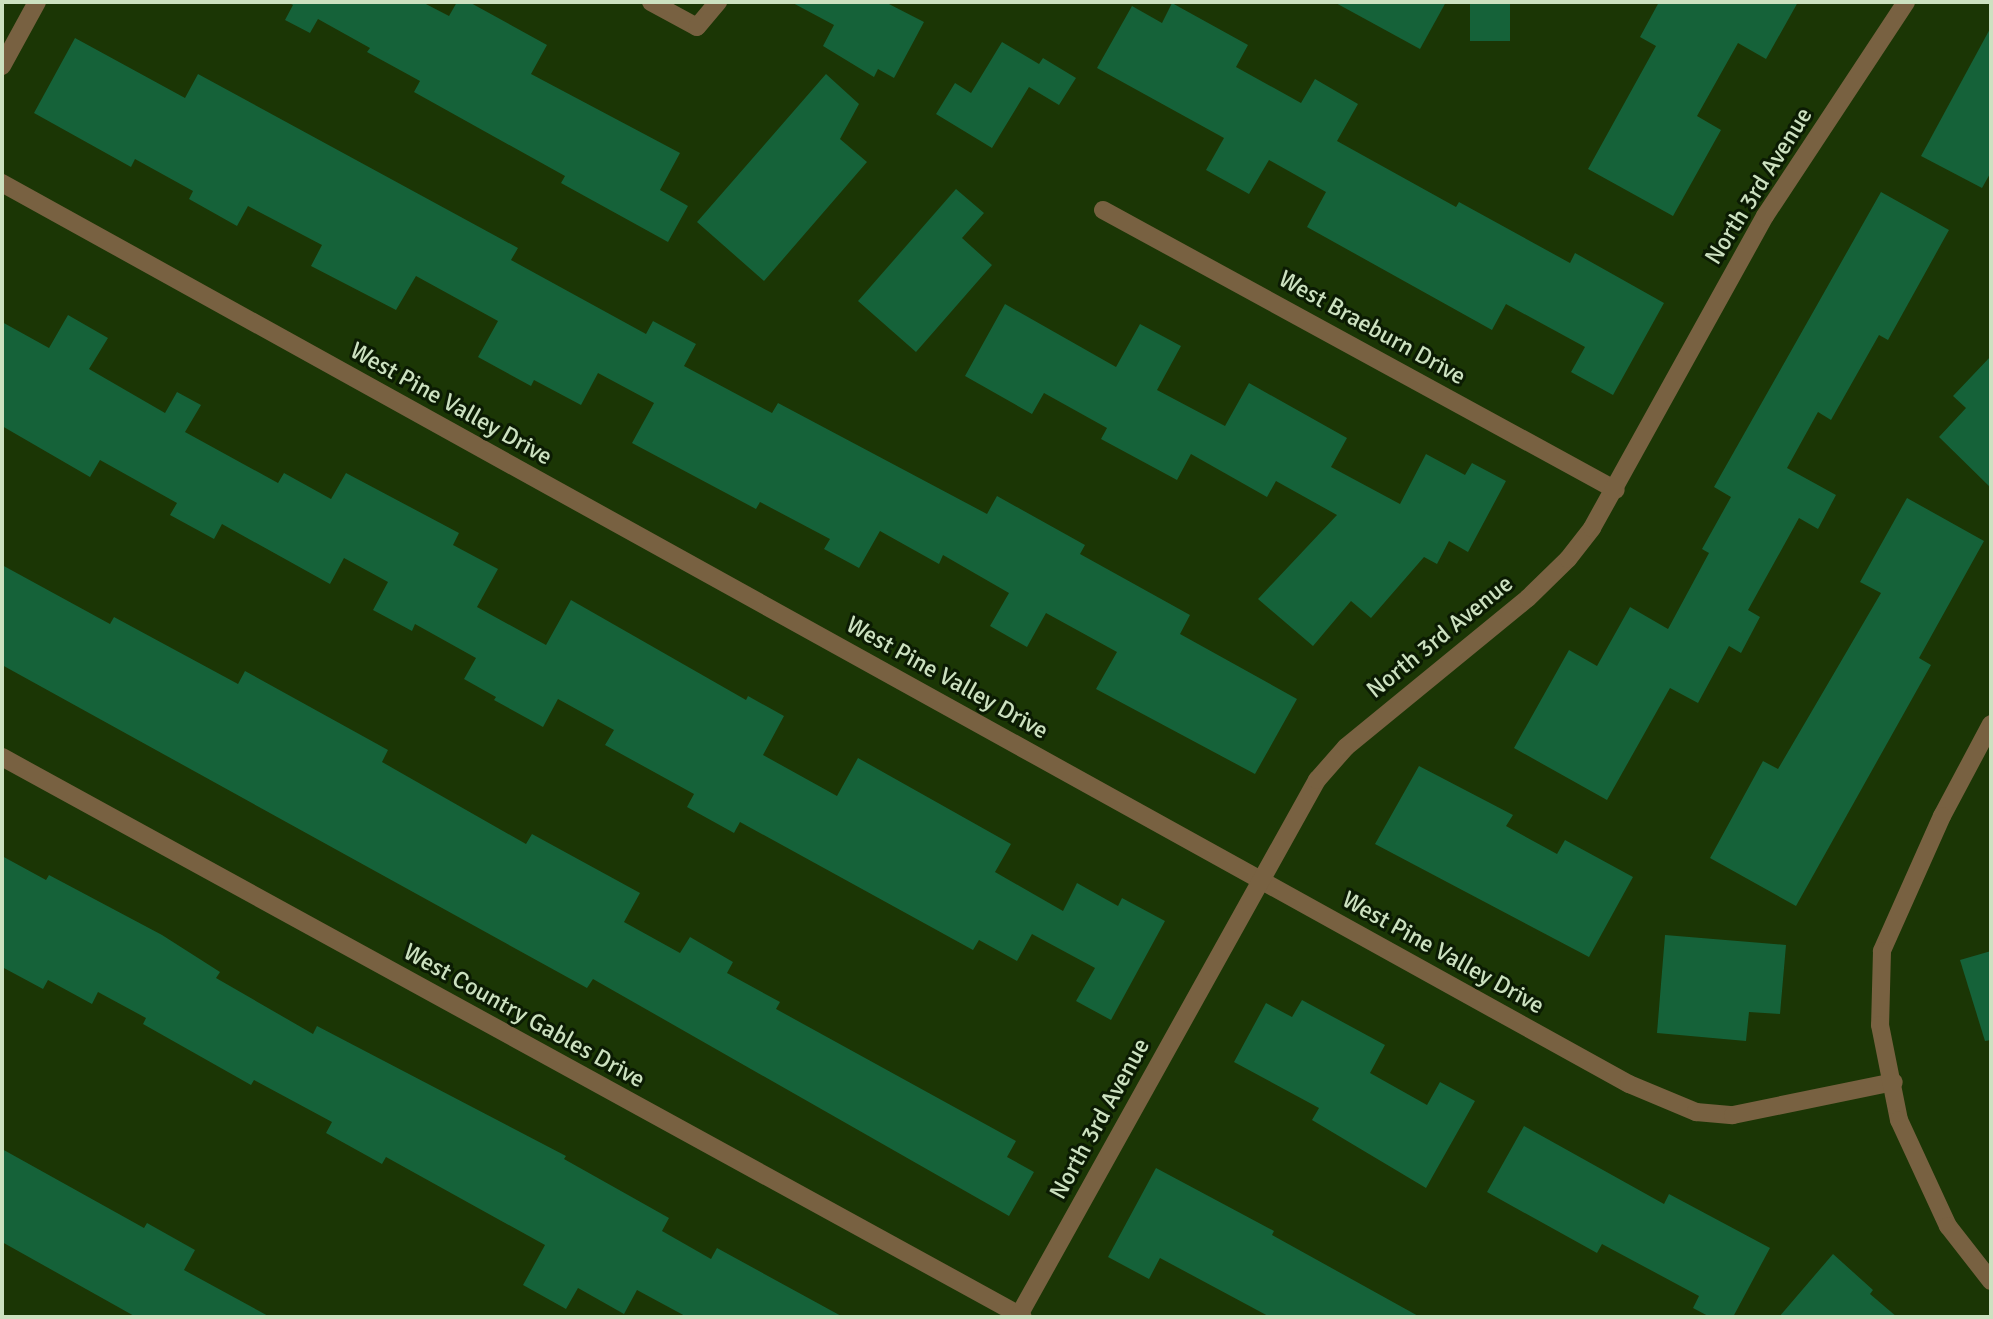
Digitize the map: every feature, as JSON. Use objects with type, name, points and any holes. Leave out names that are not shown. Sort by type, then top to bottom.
[{"type":"street","points":[[2,66],[37,2]]},
{"type":"street","points":[[651,2],[696,27],[718,2]]},
{"type":"street","name":"North 3rd Avenue","points":[[1020,1317],[1317,780],[1346,747],[1528,598],[1568,559],[1616,490],[1765,216],[1906,2]]},
{"type":"street","name":"West Pine Valley Drive","points":[[2,183],[1629,1084],[1696,1112],[1734,1115],[1894,1082]]},
{"type":"street","name":"West Braeburn Drive","points":[[1103,210],[1616,490]]},
{"type":"street","points":[[1991,724],[1942,816],[1882,951],[1880,1025],[1894,1082],[1899,1119],[1948,1226],[1991,1281]]},
{"type":"street","name":"West Country Gables Drive","points":[[2,757],[1020,1317]]},
{"type":"building","points":[[287,2],[422,2],[449,16],[457,2],[469,2],[547,45],[531,74],[680,153],[660,190],[688,206],[668,242],[561,183],[565,176],[414,92],[420,81],[367,52],[370,48],[318,19],[310,33],[285,20],[293,5]]},
{"type":"building","points":[[791,2],[885,2],[924,22],[894,78],[878,69],[874,77],[823,46],[834,25]]},
{"type":"building","points":[[1334,2],[1446,2],[1420,49]]},
{"type":"building","points":[[1470,2],[1510,2],[1510,41],[1470,41]]},
{"type":"building","points":[[1659,2],[1798,2],[1766,59],[1738,43],[1697,116],[1721,130],[1673,216],[1588,169],[1656,46],[1640,37]]},
{"type":"building","points":[[1172,3],[1248,45],[1236,67],[1301,103],[1315,79],[1358,104],[1337,141],[1456,207],[1459,202],[1570,263],[1575,253],[1664,303],[1613,395],[1571,372],[1585,347],[1506,304],[1492,330],[1307,227],[1326,192],[1269,160],[1249,194],[1206,170],[1224,138],[1097,68],[1132,6],[1162,23]]},
{"type":"building","points":[[1991,27],[1991,172],[1982,188],[1921,156]]},
{"type":"building","points":[[75,38],[185,98],[198,74],[518,248],[511,260],[646,334],[653,321],[696,344],[684,366],[772,413],[778,403],[987,514],[997,496],[1085,545],[1080,554],[1190,615],[1180,634],[1297,699],[1255,774],[1096,689],[1117,652],[1046,613],[1027,647],[990,626],[1009,593],[943,555],[939,564],[880,531],[859,568],[824,549],[830,539],[760,502],[756,509],[632,443],[654,403],[598,373],[581,405],[534,380],[531,386],[478,357],[498,321],[416,276],[396,310],[311,266],[322,245],[248,206],[237,226],[189,199],[193,191],[135,159],[131,167],[34,113]]},
{"type":"building","points":[[1002,42],[1039,64],[1043,58],[1076,78],[1059,105],[1029,87],[992,148],[936,114],[955,83],[971,93]]},
{"type":"building","points":[[826,74],[859,104],[840,139],[867,162],[764,281],[697,222]]},
{"type":"building","points":[[956,189],[984,213],[962,238],[992,265],[916,352],[858,301]]},
{"type":"building","points":[[1881,192],[1949,230],[1888,340],[1879,335],[1831,420],[1818,412],[1787,468],[1836,495],[1818,529],[1799,518],[1748,610],[1760,617],[1741,653],[1729,646],[1698,703],[1670,688],[1607,800],[1514,748],[1569,650],[1597,666],[1630,607],[1668,629],[1709,553],[1702,549],[1731,497],[1714,487]]},
{"type":"building","points":[[1005,304],[1116,367],[1140,324],[1181,346],[1157,390],[1225,426],[1249,383],[1347,438],[1331,467],[1400,504],[1426,454],[1465,475],[1472,463],[1506,481],[1468,552],[1449,541],[1437,564],[1424,557],[1371,618],[1351,601],[1313,646],[1258,599],[1337,515],[1276,481],[1267,497],[1191,454],[1177,480],[1101,439],[1107,428],[1044,393],[1032,414],[965,376]]},
{"type":"building","points":[[68,315],[108,338],[89,369],[165,413],[177,392],[201,405],[185,432],[278,483],[284,473],[331,499],[346,473],[459,533],[453,545],[498,569],[477,607],[546,645],[571,600],[746,700],[748,696],[784,716],[763,755],[837,796],[858,758],[1011,844],[995,872],[1063,911],[1077,883],[1118,906],[1122,898],[1165,921],[1111,1020],[1076,1001],[1095,968],[1032,934],[1017,961],[979,940],[973,950],[740,822],[734,833],[687,807],[694,794],[605,745],[614,730],[558,699],[543,727],[494,700],[496,697],[464,679],[476,658],[415,624],[412,631],[373,610],[388,582],[344,558],[330,584],[222,524],[214,539],[170,515],[177,503],[100,460],[90,477],[2,426],[2,322],[49,348]]},
{"type":"building","points":[[1991,356],[1991,488],[1939,437],[1966,408],[1953,396]]},
{"type":"building","points":[[1907,498],[1984,541],[1919,658],[1931,665],[1796,906],[1710,858],[1763,761],[1778,769],[1881,593],[1860,582]]},
{"type":"building","points":[[2,565],[110,624],[114,617],[238,684],[245,671],[388,750],[382,762],[526,844],[532,834],[640,893],[624,922],[680,953],[690,937],[733,962],[727,973],[780,1002],[776,1009],[1016,1141],[1007,1157],[1034,1172],[1009,1216],[593,979],[587,988],[2,665]]},
{"type":"building","points":[[1419,766],[1513,815],[1506,826],[1557,854],[1565,840],[1633,877],[1589,957],[1375,844]]},
{"type":"building","points":[[2,856],[46,880],[49,875],[162,935],[220,972],[216,978],[313,1034],[317,1026],[566,1156],[564,1159],[669,1218],[662,1231],[711,1259],[717,1248],[843,1317],[687,1317],[637,1290],[624,1314],[578,1288],[566,1309],[523,1285],[545,1245],[386,1157],[382,1164],[326,1133],[332,1122],[254,1080],[251,1085],[143,1024],[146,1018],[98,992],[92,1004],[48,980],[43,989],[2,967]]},
{"type":"building","points":[[1665,935],[1786,945],[1780,1014],[1749,1012],[1746,1041],[1657,1033]]},
{"type":"building","points":[[1991,951],[1991,1040],[1985,1041],[1960,960]]},
{"type":"building","points":[[1302,1000],[1385,1045],[1370,1073],[1427,1105],[1440,1082],[1475,1101],[1426,1188],[1312,1120],[1319,1108],[1234,1062],[1266,1003],[1292,1017]]},
{"type":"building","points":[[1524,1126],[1664,1204],[1669,1194],[1770,1248],[1733,1317],[1710,1317],[1693,1308],[1699,1296],[1602,1244],[1597,1253],[1487,1192]]},
{"type":"building","points":[[2,1149],[144,1228],[147,1223],[195,1250],[184,1270],[270,1317],[136,1317],[2,1242]]},
{"type":"building","points":[[1156,1168],[1274,1231],[1272,1235],[1420,1317],[1270,1317],[1160,1258],[1149,1279],[1108,1257]]},
{"type":"building","points":[[1833,1254],[1873,1290],[1870,1294],[1897,1317],[1779,1317]]}]
